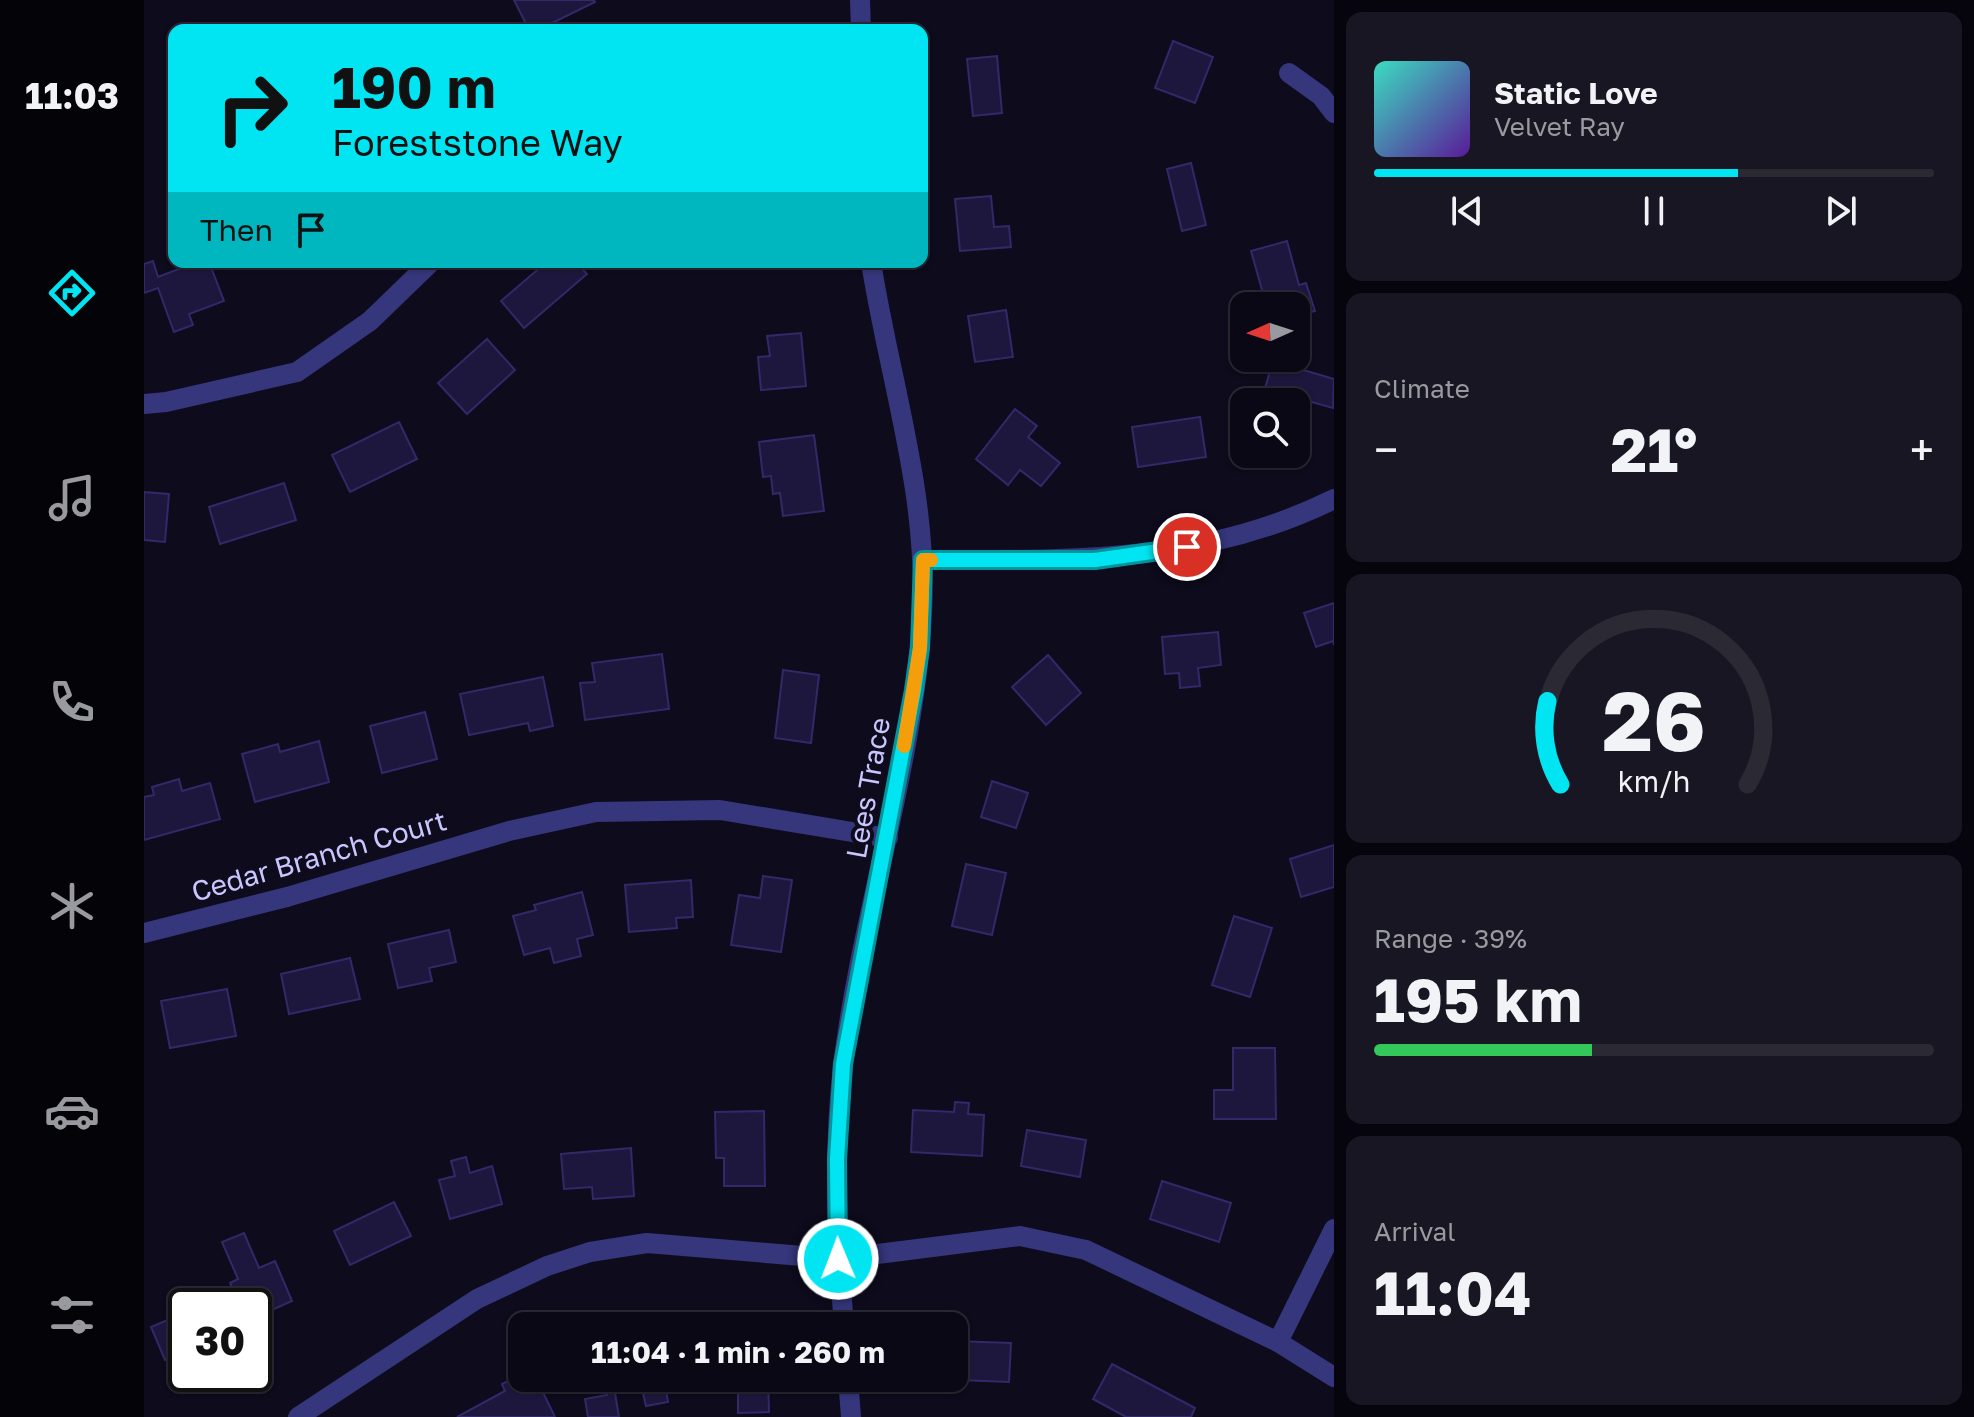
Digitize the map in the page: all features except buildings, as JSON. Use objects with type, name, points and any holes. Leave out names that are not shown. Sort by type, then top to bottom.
[{"type":"street","points":[[860,0],[861,24]]},
{"type":"street","points":[[1289,73],[1321,96],[1334,113]]},
{"type":"street","points":[[144,404],[166,402],[297,372],[370,321],[425,268]]},
{"type":"street","name":"Lees Trace","points":[[843,1312],[838,1259],[837,1159],[843,1064],[888,838],[920,648],[923,560],[910,458],[872,268]]},
{"type":"street","points":[[923,560],[1095,560],[1217,543],[1291,520],[1334,499]]},
{"type":"street","name":"Cedar Branch Court","points":[[144,933],[287,897],[509,831],[596,812],[720,810],[888,838]]},
{"type":"street","points":[[1278,1342],[1334,1229]]},
{"type":"street","points":[[298,1417],[477,1299],[547,1266],[590,1252],[647,1243],[838,1259],[1020,1236],[1086,1250],[1278,1342],[1334,1377]]},
{"type":"street","points":[[849,1392],[851,1417]]},
{"type":"slow traffic","points":[[904,746],[920,648],[923,560],[931,560]]},
{"type":"route","points":[[838,1259],[837,1159],[843,1064],[914,690],[923,611],[923,560],[1095,560],[1187,547]]}]
